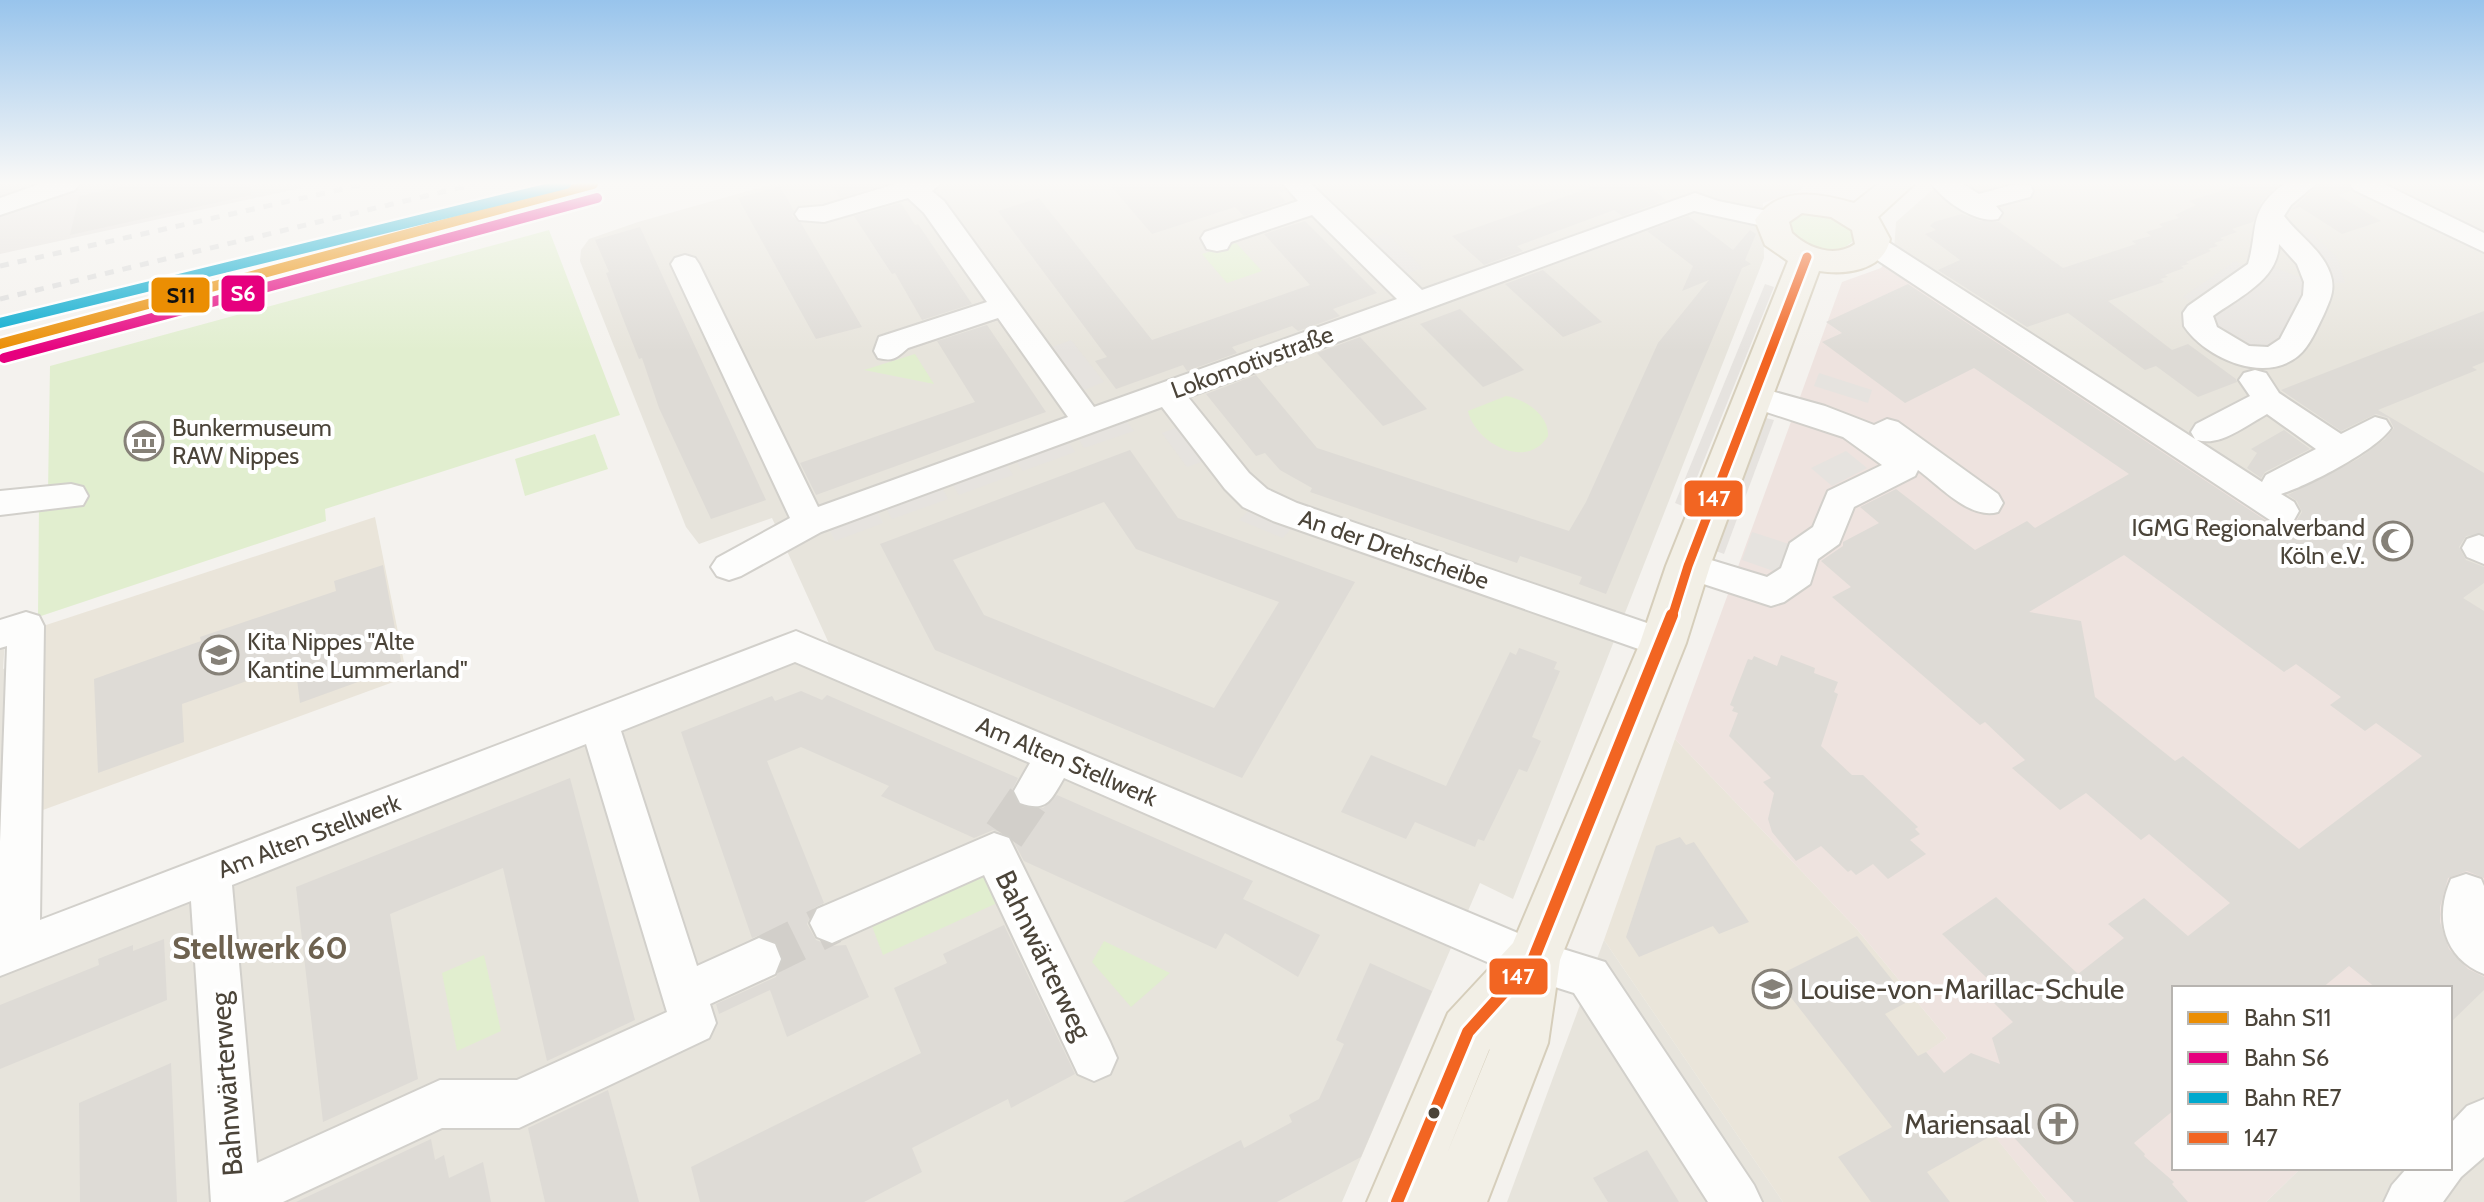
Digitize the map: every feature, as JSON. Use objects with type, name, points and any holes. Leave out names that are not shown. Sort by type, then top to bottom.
[{"type":"main road","points":[[1779,240],[1807,257],[1844,261],[1861,257],[1863,240]]},
{"type":"main road","points":[[1457,1202],[1520,1043],[1533,960],[1663,643],[1688,566],[1807,257]]},
{"type":"main road","points":[[1397,1202],[1468,1032],[1533,960]]},
{"type":"street","points":[[956,240],[1088,422]]},
{"type":"street","points":[[1354,240],[1417,302]]},
{"type":"street","name":"Lokomotivstraße","points":[[729,567],[809,523],[1417,302],[1571,240]]},
{"type":"street","points":[[1878,240],[2280,497],[2375,428]]},
{"type":"street","points":[[2267,240],[2264,262],[2259,269],[2202,307],[2197,320],[2214,341],[2249,355],[2275,355],[2288,349],[2318,295],[2319,287],[2309,259],[2289,240]]},
{"type":"street","points":[[685,264],[809,523]]},
{"type":"street","points":[[889,351],[890,344],[897,341],[1005,306]]},
{"type":"street","points":[[2249,355],[2254,378],[2268,400],[2341,450]]},
{"type":"street","points":[[1756,389],[1867,416],[1986,503]]},
{"type":"street","points":[[1688,566],[1771,592],[1797,575],[1802,552],[1827,535],[1840,500],[1903,468],[1879,444],[1854,428],[1756,389]]},
{"type":"street","name":"An der Drehscheibe","points":[[1168,393],[1237,481],[1255,498],[1285,512],[1663,643]]},
{"type":"street","points":[[2207,432],[2268,400]]},
{"type":"street","points":[[0,503],[71,496]]},
{"type":"street","name":"Am Alten Stellwerk","points":[[13,630],[9,953],[796,646],[1533,960],[1589,977],[1737,1202]]},
{"type":"street","points":[[599,722],[684,994],[759,959]]},
{"type":"street","points":[[1034,791],[1057,756]]},
{"type":"street","name":"Bahnwärterweg","points":[[832,923],[999,843],[1094,1058]]},
{"type":"street","name":"Bahnwärterweg","points":[[210,874],[236,1200],[440,1104],[519,1104],[693,1023],[684,994]]},
{"type":"street","points":[[2466,893],[2459,910],[2463,925],[2473,944],[2484,954]]},
{"type":"street","points":[[2452,1156],[2484,1123]]},
{"type":"street","points":[[2409,1202],[2439,1170]]},
{"type":"shaded area","points":[[0,240],[63,240],[0,254]]},
{"type":"shaded area","points":[[588,240],[1764,240],[1764,258],[1513,899],[1480,883],[1465,918],[831,648],[772,518],[699,544],[686,527],[580,261],[581,250]]},
{"type":"shaded area","points":[[1370,240],[1393,240],[1423,268],[1406,274]]},
{"type":"shaded area","points":[[1895,240],[2484,240],[2484,721],[1894,251]]},
{"type":"shaded area","points":[[2299,240],[2319,240],[2337,257],[2345,283],[2330,283]]},
{"type":"shaded area","points":[[1894,251],[2311,527],[2484,721],[2484,988],[2172,986],[2172,1170],[2299,1170],[2266,1202],[2048,1202],[1926,1052],[1947,1038],[1856,928],[1675,739],[1842,282],[1881,268]]},
{"type":"shaded area","points":[[2235,261],[2246,267],[2194,303],[2183,297]]},
{"type":"shaded area","points":[[2273,267],[2309,281],[2286,334],[2274,349],[2251,349],[2216,333],[2211,315],[2263,278]]},
{"type":"shaded area","points":[[1765,284],[1774,287],[1685,507],[1675,503]]},
{"type":"shaded area","points":[[1071,340],[1104,382],[1084,390],[1052,347]]},
{"type":"shaded area","points":[[1819,373],[1872,390],[1868,403],[1814,386]]},
{"type":"shaded area","points":[[1766,418],[1774,420],[1724,554],[1716,551]]},
{"type":"shaded area","points":[[1125,419],[1134,431],[1084,448],[1077,436]]},
{"type":"shaded area","points":[[1181,426],[1207,460],[1187,467],[1162,433]]},
{"type":"shaded area","points":[[1067,440],[1075,452],[1023,471],[1015,459]]},
{"type":"shaded area","points":[[1846,451],[1867,468],[1832,486],[1811,468]]},
{"type":"shaded area","points":[[1005,462],[1013,475],[959,495],[951,482]]},
{"type":"shaded area","points":[[941,486],[948,499],[892,519],[885,506]]},
{"type":"shaded area","points":[[1253,507],[1294,525],[1283,538],[1239,520]]},
{"type":"shaded area","points":[[876,509],[883,523],[835,541],[828,527]]},
{"type":"shaded area","name":"Kita Nippes \"Alte Kantine Lummerland\"","points":[[375,517],[407,677],[32,814],[37,628]]},
{"type":"shaded area","points":[[1752,532],[1792,545],[1782,574],[1742,560]]},
{"type":"shaded area","points":[[5,639],[3,669],[16,665],[6,965],[793,656],[1454,941],[1342,1202],[0,1202],[0,640]]},
{"type":"shaded area","name":"Louise-von-Marillac-Schule","points":[[1675,739],[1856,928],[1947,1038],[1927,1052],[2048,1202],[1783,1202],[1604,940]]},
{"type":"shaded area","points":[[1604,940],[1783,1202],[1507,1202]]},
{"type":"shaded area","points":[[2484,988],[2484,1202],[2266,1202],[2299,1170],[2452,1170],[2452,1019]]},
{"type":"green space","points":[[512,240],[553,240],[620,415],[325,509],[326,521],[38,617],[39,504],[48,492],[50,366]]},
{"type":"green space","points":[[1802,240],[1852,240],[1835,250],[1810,245]]},
{"type":"green space","points":[[1236,243],[1262,271],[1227,283],[1202,254]]},
{"type":"green space","points":[[915,354],[934,384],[864,370]]},
{"type":"green space","points":[[1506,396],[1528,404],[1545,421],[1548,436],[1539,446],[1528,451],[1503,449],[1480,433],[1473,423],[1468,411]]},
{"type":"green space","points":[[595,434],[608,469],[525,496],[515,459]]},
{"type":"green space","points":[[993,866],[1008,898],[883,955],[870,921]]},
{"type":"green space","points":[[1104,941],[1170,973],[1131,1007],[1092,962]]},
{"type":"green space","points":[[484,955],[501,1031],[457,1051],[442,973]]},
{"type":"building","points":[[595,240],[646,240],[766,500],[711,519],[659,408],[642,358],[639,359],[606,273],[609,272]]},
{"type":"building","points":[[761,240],[811,240],[862,327],[816,339]]},
{"type":"building","points":[[870,240],[929,240],[972,304],[922,320],[895,273],[892,274]]},
{"type":"building","points":[[1020,240],[1072,240],[1152,340],[1310,285],[1269,240],[1324,240],[1377,293],[1333,309],[1340,316],[1298,331],[1292,326],[1232,347],[1237,353],[1187,371],[1183,365],[1116,389],[1095,361],[1107,357]]},
{"type":"building","points":[[1457,240],[1533,240],[1517,246],[1523,251],[1484,265]]},
{"type":"building","points":[[1659,240],[1720,240],[1733,250],[1741,240],[1753,240],[1745,260],[1751,264],[1742,268],[1606,594],[1579,584],[1582,577],[1553,567],[1520,556],[1517,563],[1310,492],[1312,488],[1280,470],[1265,453],[1256,456],[1206,394],[1256,375],[1317,448],[1569,531],[1586,502],[1658,343],[1709,280],[1682,291],[1693,266]]},
{"type":"building","points":[[1933,240],[2024,240],[2063,268],[2136,244],[2132,241],[2224,240],[2214,243],[2218,246],[2208,249],[2211,251],[2186,262],[2189,264],[2181,266],[2184,268],[2165,275],[2168,277],[2160,279],[2164,282],[2108,301],[2172,350],[2188,344],[2237,382],[2198,397],[2156,366],[2145,370],[2068,313],[2027,327],[1938,270],[1960,260]]},
{"type":"building","points":[[1543,270],[1602,322],[1563,337],[1505,284]]},
{"type":"building","points":[[1908,284],[2268,522],[2281,526],[2295,523],[2302,512],[2297,501],[2288,495],[2358,459],[2385,439],[2394,428],[2389,418],[2376,414],[2341,431],[2281,390],[2484,311],[2484,362],[2472,367],[2477,370],[2378,410],[2484,473],[2484,534],[2466,536],[2459,547],[2466,560],[2484,567],[2484,583],[2463,598],[2484,611],[2484,878],[2467,871],[2448,878],[2440,907],[2440,922],[2449,949],[2468,969],[2484,977],[2484,990],[2452,1021],[2452,986],[2374,986],[2349,966],[2324,986],[2172,986],[2172,1112],[2134,1143],[2174,1182],[2172,1184],[2188,1202],[2074,1202],[2005,1128],[1927,1172],[1950,1202],[1871,1202],[1838,1157],[1892,1127],[1775,977],[1857,936],[1909,1001],[1885,1014],[1918,1056],[1926,1052],[1944,1073],[1971,1053],[2000,1064],[1992,1038],[2013,1022],[1989,998],[1999,990],[1942,934],[1996,897],[2078,974],[2124,938],[2108,924],[2144,898],[2188,936],[2230,903],[2149,834],[2141,840],[2086,793],[2060,810],[2012,768],[2025,760],[1985,722],[1980,725],[1832,597],[1851,587],[1821,561],[1843,546],[1843,542],[1879,523],[1860,507],[1896,489],[1975,550],[2027,521],[2035,528],[2129,474],[1974,368],[1905,403],[1822,342],[1842,333],[1826,322]],"holes":[[[2124,555],[2284,672],[2296,664],[2341,697],[2330,705],[2365,731],[2376,723],[2422,756],[2299,849],[2183,756],[2175,761],[2095,697],[2081,621],[2029,612]]]},
{"type":"building","points":[[1460,309],[1524,370],[1483,387],[1420,324]]},
{"type":"building","points":[[987,325],[1046,412],[816,495],[800,463],[975,402],[937,341]]},
{"type":"building","points":[[1360,337],[1427,409],[1383,426],[1317,353]]},
{"type":"building","points":[[2284,430],[2310,449],[2265,472],[2261,478],[2247,468],[2257,453],[2251,449]]},
{"type":"building","points":[[1130,450],[1178,518],[1355,582],[1242,778],[935,650],[880,544]],"holes":[[[1104,502],[1136,549],[1279,602],[1214,708],[984,615],[953,560]]]},
{"type":"building","points":[[383,565],[402,666],[300,703],[295,664],[182,704],[184,742],[98,773],[94,679],[201,641],[200,637],[336,591],[334,581]]},
{"type":"building","points":[[1519,648],[1557,662],[1554,669],[1560,671],[1532,737],[1541,741],[1527,772],[1519,769],[1484,841],[1478,839],[1475,847],[1415,822],[1406,839],[1341,812],[1371,755],[1446,786],[1510,652],[1516,655]]},
{"type":"building","points":[[1781,655],[1815,668],[1814,673],[1838,682],[1834,692],[1838,694],[1821,746],[1852,775],[1863,775],[1918,827],[1915,829],[1920,834],[1910,840],[1926,854],[1888,879],[1873,864],[1856,875],[1851,870],[1848,872],[1821,846],[1796,861],[1772,832],[1768,819],[1774,793],[1763,782],[1771,778],[1729,736],[1738,713],[1732,711],[1734,707],[1730,705],[1748,659],[1752,660],[1754,656],[1777,666]]},
{"type":"building","points":[[801,691],[822,700],[827,695],[1018,778],[1011,792],[1019,806],[1043,808],[1057,795],[1253,881],[1243,899],[1320,935],[1298,977],[1225,933],[1216,949],[1024,861],[1010,835],[993,830],[974,838],[881,796],[889,786],[801,747],[767,761],[824,903],[814,908],[807,924],[816,940],[831,946],[846,945],[869,997],[787,1037],[770,990],[719,1014],[716,1004],[776,977],[784,958],[776,941],[760,935],[752,938],[681,732],[772,696],[775,701]]},
{"type":"building","points":[[570,778],[635,1020],[547,1061],[503,868],[390,914],[418,1079],[323,1122],[296,887]]},
{"type":"building","points":[[1680,837],[1686,845],[1694,842],[1749,922],[1719,934],[1713,926],[1639,957],[1626,937],[1656,846]]},
{"type":"building","points":[[1004,925],[1075,1074],[1011,1108],[1008,1099],[912,1148],[922,1172],[864,1202],[700,1202],[691,1167],[921,1053],[894,988],[947,963],[943,954]]},
{"type":"building","points":[[164,939],[167,1000],[0,1069],[0,1005],[99,965],[98,959],[133,945],[133,951]]},
{"type":"building","points":[[1370,963],[1432,991],[1361,1157],[1277,1202],[1123,1202],[1241,1140],[1244,1148],[1292,1122],[1289,1115],[1319,1099],[1344,1044],[1336,1040]]},
{"type":"building","points":[[171,1063],[177,1202],[80,1202],[79,1103]]},
{"type":"building","points":[[608,1090],[639,1202],[545,1202],[528,1128]]},
{"type":"building","points":[[431,1139],[435,1160],[444,1155],[449,1178],[483,1162],[491,1202],[296,1202]]},
{"type":"building","points":[[1647,1150],[1679,1202],[1608,1202],[1593,1178]]},
{"type":"tunnel","points":[[1004,835],[1034,791]]},
{"type":"tunnel","points":[[759,959],[832,923]]},
{"type":"railway","points":[[0,266],[115,240]]},
{"type":"railway","points":[[0,299],[243,240]]},
{"type":"rail line","name":"RE7","points":[[0,323],[338,240]]},
{"type":"rail line","name":"S11","points":[[0,344],[385,240]]},
{"type":"rail line","name":"S6","points":[[4,358],[441,240]]},
{"type":"transit line","name":"147","points":[[1397,1202],[1468,1032],[1533,960],[1663,643],[1688,566],[1807,257]]},
{"type":"place","name":"Bunkermuseum RAW Nippes","points":[[144,441]]},
{"type":"place","name":"IGMG Regionalverband Köln e.V.","points":[[2393,541]]},
{"type":"place","name":"Kita Nippes \"Alte Kantine Lummerland\"","points":[[219,655]]},
{"type":"place","name":"Louise-von-Marillac-Schule","points":[[1772,989]]},
{"type":"place","name":"Mariensaal","points":[[2058,1124]]},
{"type":"district","name":"Stellwerk 60","points":[[260,947]]}]
